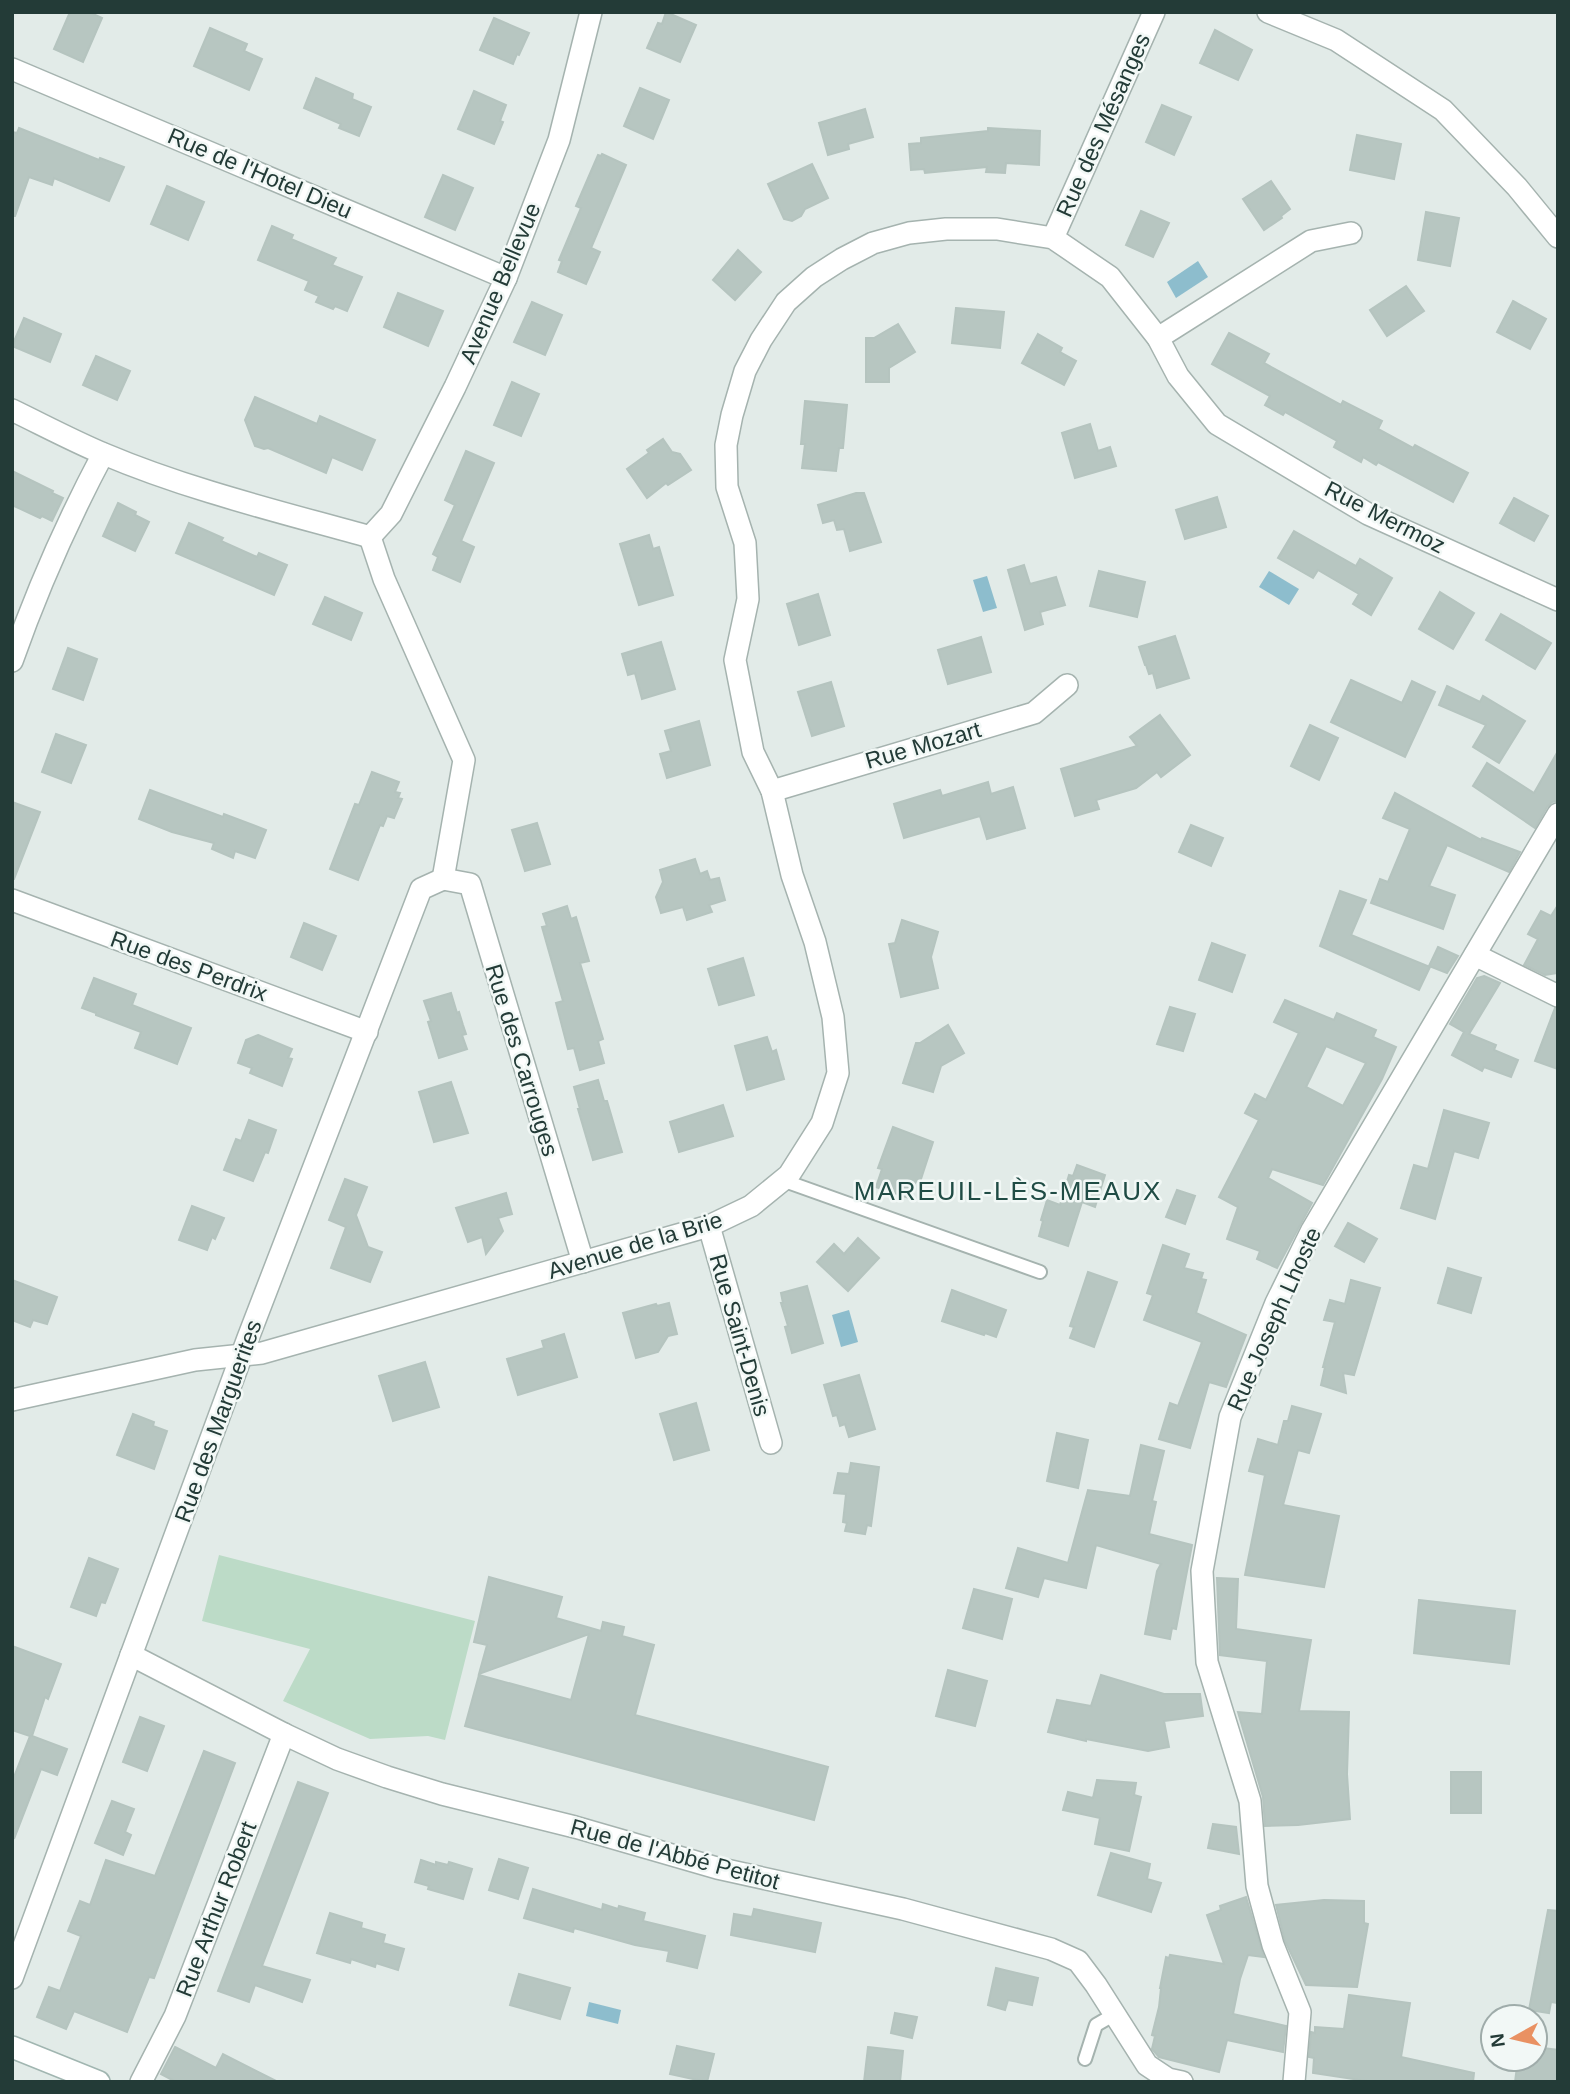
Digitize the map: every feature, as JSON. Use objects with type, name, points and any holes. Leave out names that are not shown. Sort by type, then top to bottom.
[{"type":"street","name":"Avenue Bellevue","points":[[370,537],[391,514],[506,278],[559,140],[591,12]]},
{"type":"street","name":"Rue des Mésanges","points":[[1053,238],[1154,12]]},
{"type":"street","points":[[1268,12],[1336,40],[1443,110],[1517,187],[1558,237]]},
{"type":"street","name":"Rue de l'Hotel Dieu","points":[[12,69],[506,278]]},
{"type":"street","name":"Avenue de la Brie","points":[[12,1400],[195,1360],[243,1356],[288,1345],[709,1226],[751,1206],[789,1175],[822,1123],[838,1073],[833,1017],[815,942],[792,875],[772,791],[753,752],[736,660],[748,599],[745,543],[727,487],[726,445],[732,415],[745,371],[786,302],[814,276],[842,259],[873,243],[909,233],[946,229],[997,229],[1053,238]]},
{"type":"street","points":[[1053,238],[1110,277],[1158,338],[1311,241],[1351,233]]},
{"type":"street","name":"Rue Mermoz","points":[[1158,338],[1178,376],[1217,424],[1368,514],[1558,600]]},
{"type":"street","points":[[12,410],[103,454],[156,473],[370,537],[384,579],[464,760],[443,879]]},
{"type":"street","points":[[12,661],[27,617],[103,454]]},
{"type":"street","name":"Rue Mozart","points":[[772,791],[1034,713],[1067,685]]},
{"type":"street","name":"Rue Joseph Lhoste","points":[[1296,2081],[1300,2012],[1273,1945],[1257,1886],[1251,1801],[1207,1662],[1202,1571],[1230,1417],[1276,1303],[1312,1230],[1558,814]]},
{"type":"street","name":"Rue des Marguerites","points":[[12,1978],[243,1356],[421,889],[443,879]]},
{"type":"street","name":"Rue des Carrouges","points":[[443,879],[470,884],[583,1262]]},
{"type":"street","name":"Rue des Perdrix","points":[[12,900],[367,1032]]},
{"type":"street","points":[[1475,955],[1558,996]]},
{"type":"street","name":"Rue Saint-Denis","points":[[709,1226],[771,1443]]},
{"type":"street","name":"Rue de l'Abbé Petitot","points":[[131,1655],[284,1734],[337,1759],[387,1777],[704,1865],[903,1909],[1051,1949],[1078,1961],[1147,2065],[1168,2079],[1182,2082]]},
{"type":"street","name":"Rue Arthur Robert","points":[[141,2082],[175,2016],[284,1734]]},
{"type":"street","points":[[12,2047],[99,2082]]},
{"type":"lane","points":[[782,1180],[1040,1272]]},
{"type":"lane","points":[[1084,2059],[1096,2025],[1115,2014]]},
{"type":"green space","points":[[219,1555],[475,1621],[445,1740],[428,1736],[370,1739],[283,1701],[310,1649],[202,1621]]},
{"type":"water","points":[[1198,261],[1208,277],[1176,298],[1167,282]]},
{"type":"water","points":[[1269,571],[1299,589],[1289,605],[1259,587]]},
{"type":"water","points":[[987,576],[997,608],[983,612],[973,580]]},
{"type":"water","points":[[849,1310],[858,1342],[841,1347],[832,1315]]},
{"type":"water","points":[[589,2002],[621,2010],[618,2024],[586,2016]]},
{"type":"building","points":[[70,12],[89,12],[102,18],[83,62],[54,49]]},
{"type":"building","points":[[666,12],[696,25],[680,62],[647,48]]},
{"type":"building","points":[[494,18],[529,33],[513,64],[480,50]]},
{"type":"building","points":[[210,28],[247,44],[244,51],[262,59],[249,90],[194,66]]},
{"type":"building","points":[[1215,30],[1252,50],[1238,80],[1200,63]]},
{"type":"building","points":[[316,78],[353,94],[352,99],[371,107],[359,136],[339,128],[341,124],[304,108]]},
{"type":"building","points":[[640,88],[669,100],[653,139],[624,126]]},
{"type":"building","points":[[474,91],[506,105],[500,121],[503,122],[494,144],[458,129]]},
{"type":"building","points":[[1162,105],[1191,117],[1174,155],[1146,142]]},
{"type":"building","points":[[865,109],[873,137],[848,144],[849,149],[828,155],[819,123]]},
{"type":"building","points":[[19,128],[99,160],[100,158],[124,167],[109,201],[54,178],[52,185],[29,177],[15,216],[12,216],[12,132],[17,133]]},
{"type":"building","points":[[988,128],[1040,131],[1039,165],[1006,163],[1005,173],[986,172],[987,167],[925,173],[924,169],[911,170],[909,144],[921,143],[921,138],[988,131]]},
{"type":"building","points":[[1357,135],[1401,144],[1394,179],[1350,170]]},
{"type":"building","points":[[602,154],[626,165],[591,248],[600,252],[586,284],[558,272],[562,261],[559,260],[581,208],[576,206],[598,155]]},
{"type":"building","points":[[812,164],[828,198],[805,209],[801,216],[792,221],[784,219],[768,184]]},
{"type":"building","points":[[443,175],[473,188],[455,230],[425,217]]},
{"type":"building","points":[[1271,181],[1290,209],[1264,230],[1243,199]]},
{"type":"building","points":[[167,186],[204,202],[188,240],[151,224]]},
{"type":"building","points":[[1141,211],[1169,223],[1153,257],[1126,245]]},
{"type":"building","points":[[1426,212],[1459,218],[1450,266],[1418,260]]},
{"type":"building","points":[[272,226],[293,235],[291,239],[336,258],[332,265],[362,277],[347,311],[316,302],[319,296],[305,290],[309,281],[258,260]]},
{"type":"building","points":[[738,250],[761,272],[735,300],[713,280]]},
{"type":"building","points":[[1406,286],[1424,311],[1387,336],[1370,310]]},
{"type":"building","points":[[398,293],[443,311],[428,346],[384,327]]},
{"type":"building","points":[[1513,301],[1546,319],[1530,349],[1497,332]]},
{"type":"building","points":[[532,302],[562,315],[545,355],[514,342]]},
{"type":"building","points":[[956,308],[1004,312],[1000,348],[952,343]]},
{"type":"building","points":[[24,318],[61,334],[50,362],[12,346]]},
{"type":"building","points":[[898,324],[915,352],[889,368],[889,382],[866,382],[866,338],[874,338]]},
{"type":"building","points":[[1229,333],[1269,354],[1264,363],[1341,405],[1343,401],[1382,421],[1378,429],[1468,473],[1453,502],[1378,462],[1376,465],[1363,457],[1361,462],[1334,447],[1337,441],[1285,412],[1283,415],[1265,405],[1270,396],[1212,364]]},
{"type":"building","points":[[1038,334],[1062,348],[1060,352],[1076,361],[1064,385],[1022,363]]},
{"type":"building","points":[[96,356],[130,371],[117,400],[83,385]]},
{"type":"building","points":[[512,382],[539,394],[521,436],[494,425]]},
{"type":"building","points":[[255,397],[317,424],[320,416],[375,440],[362,470],[332,457],[326,473],[268,448],[255,446],[245,420]]},
{"type":"building","points":[[805,401],[847,405],[843,448],[839,448],[836,471],[802,468]]},
{"type":"building","points":[[1090,424],[1098,451],[1110,447],[1116,466],[1075,478],[1062,433]]},
{"type":"building","points":[[663,439],[672,452],[680,454],[691,470],[668,485],[666,483],[647,498],[627,469]]},
{"type":"building","points":[[466,451],[494,463],[461,541],[474,547],[460,582],[433,570],[438,557],[433,554],[455,505],[445,500]]},
{"type":"building","points":[[12,471],[63,498],[52,521],[12,505]]},
{"type":"building","points":[[864,493],[881,542],[850,551],[844,529],[837,530],[834,520],[823,523],[818,505]]},
{"type":"building","points":[[1217,497],[1226,527],[1185,539],[1176,510]]},
{"type":"building","points":[[1514,498],[1548,516],[1534,541],[1500,523]]},
{"type":"building","points":[[118,503],[149,522],[135,551],[103,536]]},
{"type":"building","points":[[189,523],[257,557],[259,553],[287,565],[274,595],[176,553]]},
{"type":"building","points":[[1294,531],[1356,566],[1360,559],[1392,578],[1371,615],[1353,604],[1359,594],[1318,570],[1313,578],[1278,558]]},
{"type":"building","points":[[649,535],[653,549],[659,547],[673,595],[639,605],[620,544]]},
{"type":"building","points":[[1024,565],[1030,584],[1056,577],[1065,605],[1040,612],[1043,624],[1025,630],[1008,570]]},
{"type":"building","points":[[1099,571],[1145,582],[1137,617],[1090,606]]},
{"type":"building","points":[[1440,592],[1474,613],[1453,649],[1419,629]]},
{"type":"building","points":[[818,594],[830,635],[799,645],[787,604]]},
{"type":"building","points":[[325,597],[362,613],[351,640],[313,624]]},
{"type":"building","points":[[1501,614],[1551,643],[1535,669],[1486,640]]},
{"type":"building","points":[[1175,636],[1189,678],[1157,688],[1153,673],[1149,674],[1139,647]]},
{"type":"building","points":[[981,637],[991,672],[948,684],[938,650]]},
{"type":"building","points":[[661,642],[675,689],[642,699],[635,673],[628,675],[622,654]]},
{"type":"building","points":[[68,648],[97,659],[83,700],[53,689]]},
{"type":"building","points":[[1351,680],[1402,703],[1412,681],[1435,692],[1405,757],[1331,722]]},
{"type":"building","points":[[831,682],[844,726],[812,736],[798,692]]},
{"type":"building","points":[[1447,686],[1480,702],[1483,696],[1525,721],[1499,763],[1473,747],[1486,725],[1439,705]]},
{"type":"building","points":[[1160,715],[1190,755],[1161,777],[1157,772],[1136,788],[1096,800],[1099,809],[1075,816],[1061,769],[1137,746],[1130,737]]},
{"type":"building","points":[[699,721],[710,765],[667,778],[660,754],[671,751],[665,731]]},
{"type":"building","points":[[1310,725],[1338,738],[1319,780],[1291,766]]},
{"type":"building","points":[[56,734],[86,745],[71,783],[42,772]]},
{"type":"building","points":[[1558,751],[1558,801],[1547,807],[1535,828],[1473,786],[1487,763],[1534,793]]},
{"type":"building","points":[[372,772],[399,782],[395,792],[400,793],[398,798],[402,799],[394,818],[387,816],[383,826],[380,825],[358,880],[330,869],[355,804],[359,805]]},
{"type":"building","points":[[988,782],[991,794],[1013,787],[1025,828],[987,839],[980,816],[904,838],[894,804],[940,790],[942,796]]},
{"type":"building","points":[[150,790],[266,830],[255,858],[235,851],[233,858],[212,849],[214,843],[172,832],[139,819]]},
{"type":"building","points":[[1395,793],[1481,840],[1482,838],[1520,852],[1509,872],[1447,845],[1429,886],[1455,895],[1443,929],[1371,903],[1380,879],[1388,882],[1410,829],[1383,818]]},
{"type":"building","points":[[12,802],[40,812],[14,879],[12,879]]},
{"type":"building","points":[[537,823],[550,864],[525,871],[512,830]]},
{"type":"building","points":[[1191,825],[1223,838],[1211,866],[1179,852]]},
{"type":"building","points":[[695,859],[700,874],[707,871],[710,880],[719,878],[725,900],[709,905],[712,912],[687,920],[683,907],[661,913],[656,897],[663,882],[660,870]]},
{"type":"building","points":[[1340,891],[1366,900],[1351,935],[1430,967],[1419,990],[1320,946]]},
{"type":"building","points":[[1558,905],[1558,973],[1545,975],[1524,965],[1538,939],[1528,934],[1541,911],[1551,916]]},
{"type":"building","points":[[567,906],[571,919],[576,917],[589,961],[580,963],[603,1039],[598,1041],[604,1063],[580,1070],[574,1048],[568,1049],[556,1003],[563,1001],[542,927],[547,926],[543,914]]},
{"type":"building","points":[[902,920],[938,932],[931,957],[938,988],[901,997],[889,944],[895,943]]},
{"type":"building","points":[[304,923],[336,936],[322,970],[291,957]]},
{"type":"building","points":[[1212,943],[1245,955],[1232,992],[1199,980]]},
{"type":"building","points":[[1438,947],[1458,956],[1447,973],[1429,966]]},
{"type":"building","points":[[743,958],[754,995],[719,1005],[708,969]]},
{"type":"building","points":[[1484,976],[1500,983],[1469,1034],[1496,1045],[1494,1050],[1518,1060],[1511,1077],[1484,1067],[1482,1071],[1452,1055],[1464,1032],[1450,1024],[1477,978]]},
{"type":"building","points":[[94,978],[136,994],[132,1005],[191,1028],[177,1064],[135,1048],[141,1032],[82,1008]]},
{"type":"building","points":[[451,993],[466,1034],[462,1035],[467,1049],[439,1058],[424,1001]]},
{"type":"building","points":[[1285,1000],[1334,1020],[1337,1013],[1376,1030],[1373,1037],[1396,1047],[1382,1079],[1323,1185],[1272,1169],[1268,1178],[1312,1203],[1277,1268],[1257,1259],[1260,1251],[1227,1239],[1238,1207],[1219,1197],[1259,1120],[1245,1113],[1255,1094],[1266,1100],[1299,1033],[1274,1022]],"holes":[[[1326,1046],[1366,1063],[1343,1106],[1306,1087]]]},
{"type":"building","points":[[1170,1007],[1195,1014],[1183,1051],[1157,1044]]},
{"type":"building","points":[[1555,1008],[1558,1009],[1558,1069],[1535,1061]]},
{"type":"building","points":[[948,1025],[964,1053],[941,1066],[933,1092],[903,1083],[916,1043]]},
{"type":"building","points":[[258,1035],[292,1049],[288,1058],[292,1059],[282,1086],[250,1073],[252,1068],[238,1063],[246,1040]]},
{"type":"building","points":[[767,1037],[772,1052],[776,1050],[784,1079],[747,1090],[735,1046]]},
{"type":"building","points":[[598,1080],[622,1152],[593,1160],[574,1087]]},
{"type":"building","points":[[451,1082],[468,1133],[434,1142],[419,1092]]},
{"type":"building","points":[[723,1105],[733,1136],[679,1152],[670,1122]]},
{"type":"building","points":[[1444,1110],[1489,1123],[1478,1158],[1454,1151],[1435,1219],[1401,1208],[1414,1165],[1428,1169]]},
{"type":"building","points":[[249,1120],[276,1130],[268,1153],[265,1152],[253,1181],[224,1170],[236,1139],[241,1141]]},
{"type":"building","points":[[893,1127],[933,1142],[920,1182],[916,1181],[909,1198],[876,1187],[882,1169],[878,1168]]},
{"type":"building","points":[[1077,1165],[1105,1175],[1095,1207],[1082,1202],[1068,1246],[1039,1236],[1047,1200],[1060,1205],[1069,1175],[1073,1176]]},
{"type":"building","points":[[345,1179],[367,1187],[356,1215],[368,1247],[382,1252],[370,1282],[331,1268],[346,1227],[329,1220]]},
{"type":"building","points":[[1177,1190],[1195,1196],[1185,1224],[1166,1217]]},
{"type":"building","points":[[506,1193],[512,1214],[498,1218],[503,1231],[486,1254],[482,1237],[468,1242],[456,1208]]},
{"type":"building","points":[[192,1206],[224,1218],[207,1250],[179,1240]]},
{"type":"building","points":[[1348,1223],[1377,1239],[1364,1262],[1335,1246]]},
{"type":"building","points":[[858,1238],[879,1258],[848,1291],[817,1262],[834,1244],[844,1254]]},
{"type":"building","points":[[1163,1245],[1189,1254],[1184,1268],[1203,1273],[1201,1279],[1206,1280],[1196,1313],[1246,1335],[1226,1387],[1209,1382],[1190,1448],[1159,1439],[1170,1403],[1178,1406],[1202,1342],[1144,1320],[1153,1295],[1147,1293]]},
{"type":"building","points":[[1448,1268],[1481,1278],[1471,1313],[1438,1303]]},
{"type":"building","points":[[1088,1272],[1117,1282],[1094,1347],[1070,1338],[1074,1327],[1070,1326]]},
{"type":"building","points":[[12,1280],[57,1297],[47,1324],[33,1320],[30,1327],[12,1320]]},
{"type":"building","points":[[1351,1280],[1380,1288],[1354,1375],[1343,1373],[1346,1393],[1321,1385],[1335,1322],[1324,1320],[1330,1300],[1345,1304]]},
{"type":"building","points":[[807,1286],[823,1343],[792,1353],[785,1327],[788,1326],[781,1293]]},
{"type":"building","points":[[952,1290],[1006,1310],[996,1337],[942,1321]]},
{"type":"building","points":[[669,1303],[677,1334],[668,1336],[658,1352],[636,1358],[623,1313]]},
{"type":"building","points":[[564,1334],[577,1377],[518,1395],[507,1359],[544,1348],[542,1341]]},
{"type":"building","points":[[425,1362],[439,1407],[393,1421],[379,1376]]},
{"type":"building","points":[[859,1375],[875,1429],[849,1437],[845,1424],[840,1426],[837,1415],[833,1416],[824,1385]]},
{"type":"building","points":[[696,1403],[709,1450],[674,1460],[660,1414]]},
{"type":"building","points":[[1292,1406],[1321,1414],[1309,1453],[1298,1450],[1283,1505],[1339,1516],[1324,1587],[1245,1575],[1265,1475],[1249,1471],[1258,1439],[1278,1445],[1284,1421],[1288,1421]]},
{"type":"building","points":[[133,1414],[154,1422],[153,1426],[167,1431],[154,1469],[117,1455]]},
{"type":"building","points":[[1057,1433],[1088,1440],[1078,1488],[1047,1481]]},
{"type":"building","points":[[1141,1445],[1164,1451],[1152,1501],[1156,1502],[1149,1534],[1192,1545],[1176,1629],[1172,1628],[1170,1639],[1145,1634],[1157,1571],[1161,1564],[1096,1545],[1086,1588],[1044,1578],[1038,1597],[1006,1588],[1018,1548],[1068,1563],[1088,1490],[1130,1496]]},
{"type":"building","points":[[851,1463],[879,1467],[871,1526],[867,1525],[865,1534],[845,1531],[847,1523],[843,1522],[846,1494],[834,1493],[838,1473],[849,1474]]},
{"type":"building","points":[[89,1558],[118,1569],[105,1603],[101,1602],[96,1616],[71,1607]]},
{"type":"building","points":[[489,1577],[562,1597],[556,1618],[601,1631],[603,1622],[624,1627],[622,1636],[654,1645],[635,1715],[828,1767],[814,1820],[465,1726],[479,1675],[571,1700],[589,1634],[479,1674],[487,1645],[474,1642]]},
{"type":"building","points":[[1217,1578],[1238,1579],[1236,1629],[1311,1640],[1299,1711],[1349,1712],[1347,1774],[1350,1819],[1265,1826],[1263,1797],[1238,1712],[1262,1714],[1267,1661],[1220,1655]]},
{"type":"building","points":[[974,1589],[1012,1599],[1002,1639],[963,1628]]},
{"type":"building","points":[[1419,1600],[1515,1611],[1509,1664],[1414,1653]]},
{"type":"building","points":[[12,1646],[61,1664],[48,1699],[45,1697],[32,1736],[67,1749],[57,1775],[41,1769],[14,1839],[12,1782],[30,1736],[12,1730]]},
{"type":"building","points":[[948,1670],[987,1681],[975,1726],[936,1716]]},
{"type":"building","points":[[1101,1675],[1164,1694],[1200,1694],[1203,1716],[1164,1721],[1169,1747],[1148,1751],[1048,1732],[1057,1700],[1091,1706]]},
{"type":"building","points":[[140,1717],[164,1726],[147,1771],[123,1762]]},
{"type":"building","points":[[204,1751],[235,1763],[154,1978],[149,1977],[127,2032],[74,2011],[66,2029],[37,2017],[49,1987],[60,1991],[81,1936],[68,1931],[80,1901],[90,1905],[106,1860],[155,1876]]},
{"type":"building","points":[[1451,1772],[1481,1772],[1481,1813],[1451,1813]]},
{"type":"building","points":[[1097,1780],[1136,1783],[1134,1795],[1141,1797],[1129,1851],[1095,1844],[1100,1818],[1063,1810],[1068,1792],[1093,1798]]},
{"type":"building","points":[[298,1782],[328,1793],[262,1966],[310,1980],[302,2002],[255,1985],[249,2002],[218,1991]]},
{"type":"building","points":[[112,1801],[134,1809],[125,1832],[131,1835],[123,1855],[95,1843]]},
{"type":"building","points":[[1213,1824],[1236,1827],[1239,1854],[1208,1848]]},
{"type":"building","points":[[1111,1853],[1150,1864],[1147,1879],[1161,1883],[1151,1912],[1098,1895]]},
{"type":"building","points":[[499,1859],[528,1868],[518,1899],[489,1890]]},
{"type":"building","points":[[421,1860],[436,1865],[436,1862],[448,1865],[449,1862],[472,1869],[463,1899],[428,1889],[429,1886],[415,1882]]},
{"type":"building","points":[[533,1889],[602,1910],[603,1904],[645,1913],[643,1921],[705,1936],[697,1968],[667,1961],[669,1951],[635,1945],[574,1928],[573,1932],[524,1918]]},
{"type":"building","points":[[1246,1897],[1264,1957],[1248,1955],[1233,2014],[1286,2026],[1283,2052],[1227,2040],[1219,2072],[1159,2057],[1152,2049],[1155,2036],[1152,2035],[1166,1957],[1169,1958],[1170,1955],[1224,1964],[1207,1915],[1221,1910],[1220,1906]]},
{"type":"building","points":[[1324,1900],[1364,1901],[1364,1923],[1368,1924],[1357,1987],[1306,1985],[1285,1941],[1276,1905]]},
{"type":"building","points":[[754,1909],[821,1923],[815,1952],[731,1935],[734,1914],[752,1917]]},
{"type":"building","points":[[1548,1910],[1558,1911],[1558,2003],[1551,2002],[1549,2013],[1549,2003],[1530,2003]]},
{"type":"building","points":[[330,1913],[362,1923],[361,1928],[385,1935],[383,1943],[404,1949],[398,1970],[376,1963],[375,1967],[351,1959],[350,1963],[317,1953]]},
{"type":"building","points":[[996,1968],[1038,1978],[1032,2005],[1008,2000],[1005,2010],[988,2005]]},
{"type":"building","points":[[519,1974],[570,1988],[560,2019],[510,2005]]},
{"type":"building","points":[[1349,1995],[1410,2003],[1401,2057],[1474,2073],[1473,2082],[1373,2082],[1313,2073],[1314,2058],[1309,2057],[1311,2032],[1315,2033],[1315,2027],[1344,2029]]},
{"type":"building","points":[[895,2013],[917,2017],[912,2038],[891,2033]]},
{"type":"building","points":[[677,2046],[714,2054],[707,2082],[670,2074]]},
{"type":"building","points":[[175,2047],[216,2068],[223,2054],[278,2082],[176,2082],[161,2074]]},
{"type":"building","points":[[868,2047],[903,2051],[900,2082],[864,2082]]},
{"type":"building","points":[[1549,2049],[1558,2050],[1558,2082],[1515,2082],[1516,2073],[1549,2073]]},
{"type":"district","name":"MAREUIL-LÈS-MEAUX","points":[[1008,1191]]}]
